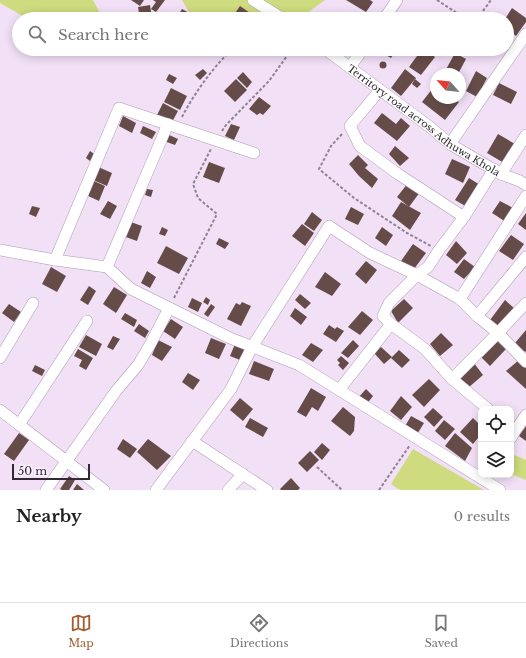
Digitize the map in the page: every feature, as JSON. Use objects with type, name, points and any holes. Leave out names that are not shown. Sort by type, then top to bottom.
[{"type":"street","points":[[253,0],[272,12]]},
{"type":"street","points":[[389,12],[397,0]]},
{"type":"street","points":[[514,51],[526,34]]},
{"type":"street","name":"Territory road across Adhuwa Khola","points":[[335,56],[430,127],[450,144],[497,171],[526,185]]},
{"type":"street","points":[[350,67],[358,56]]},
{"type":"street","points":[[450,144],[511,56]]},
{"type":"street","points":[[380,90],[350,126],[360,146],[398,174],[464,217]]},
{"type":"street","points":[[55,260],[119,108],[254,153]]},
{"type":"street","points":[[107,267],[172,126]]},
{"type":"street","points":[[484,406],[452,380],[425,349],[391,324],[383,316],[390,304],[418,275],[428,267],[497,171],[526,135]]},
{"type":"street","points":[[497,171],[523,149],[526,149]]},
{"type":"street","points":[[460,299],[526,196]]},
{"type":"street","points":[[156,490],[231,389],[252,347],[329,226],[370,253],[418,275],[460,299],[477,316],[498,333],[526,362]]},
{"type":"street","points":[[2,253],[107,267],[131,289],[230,338],[299,365],[415,437],[490,479],[500,490]]},
{"type":"street","points":[[477,316],[526,257]]},
{"type":"street","points":[[0,358],[33,303]]},
{"type":"street","points":[[452,380],[526,303]]},
{"type":"street","points":[[46,490],[116,391],[138,365],[170,308]]},
{"type":"street","points":[[19,425],[87,321]]},
{"type":"street","points":[[339,390],[391,324]]},
{"type":"street","points":[[0,410],[104,490]]},
{"type":"street","points":[[514,430],[526,415]]},
{"type":"street","points":[[192,441],[267,490]]},
{"type":"street","points":[[228,490],[242,474]]},
{"type":"path","points":[[437,0],[455,12]]},
{"type":"path","points":[[482,12],[490,0]]},
{"type":"path","points":[[172,126],[225,56]]},
{"type":"path","points":[[170,308],[217,214],[198,198],[193,184],[216,140],[226,125],[269,81],[287,56]]},
{"type":"path","points":[[350,126],[331,146],[319,169],[354,198],[407,233],[439,250]]},
{"type":"path","points":[[379,490],[415,437]]},
{"type":"path","points":[[317,467],[342,490]]},
{"type":"green space","points":[[0,0],[93,0],[99,12],[16,12],[0,3]]},
{"type":"green space","points":[[182,0],[325,0],[309,12],[189,12]]},
{"type":"green space","points":[[413,449],[484,490],[400,490],[391,484]]},
{"type":"green space","points":[[514,455],[526,460],[526,480],[514,475]]},
{"type":"building","points":[[131,0],[144,0],[140,6]]},
{"type":"building","points":[[153,0],[165,0],[156,12],[151,9],[156,2]]},
{"type":"building","points":[[346,0],[370,0],[373,2],[366,12]]},
{"type":"building","points":[[150,5],[151,12],[139,12],[138,7]]},
{"type":"building","points":[[240,6],[248,12],[236,12]]},
{"type":"building","points":[[512,8],[526,18],[526,22],[516,36],[514,34],[514,12],[509,12]]},
{"type":"building","points":[[182,9],[188,12],[180,12]]},
{"type":"building","points":[[417,56],[435,57],[421,75],[409,67]]},
{"type":"building","points":[[453,56],[460,56],[466,59],[461,68],[447,68]]},
{"type":"building","points":[[383,61],[386,62],[386,68],[383,69],[380,68],[379,65],[380,62]]},
{"type":"building","points":[[203,69],[207,73],[200,80],[195,75]]},
{"type":"building","points":[[405,69],[416,78],[401,96],[391,88]]},
{"type":"building","points":[[476,71],[487,78],[477,97],[466,91]]},
{"type":"building","points":[[243,72],[252,82],[247,88],[237,78]]},
{"type":"building","points":[[169,74],[177,78],[173,84],[166,80]]},
{"type":"building","points":[[236,79],[247,90],[235,102],[224,91]]},
{"type":"building","points":[[415,79],[421,84],[417,88],[412,84]]},
{"type":"building","points":[[499,83],[517,92],[511,104],[493,95]]},
{"type":"building","points":[[171,88],[187,96],[180,110],[164,102]]},
{"type":"building","points":[[430,92],[430,104],[457,104],[445,120],[422,102]]},
{"type":"building","points":[[259,97],[271,106],[263,115],[260,113],[257,115],[249,109]]},
{"type":"building","points":[[163,103],[178,111],[172,122],[157,115]]},
{"type":"building","points":[[382,113],[396,124],[401,118],[410,126],[397,141],[374,123]]},
{"type":"building","points":[[123,116],[136,123],[132,133],[119,126]]},
{"type":"building","points":[[231,124],[240,127],[234,140],[225,136]]},
{"type":"building","points":[[143,126],[156,132],[152,139],[140,133]]},
{"type":"building","points":[[167,134],[178,139],[175,145],[164,141]]},
{"type":"building","points":[[498,134],[515,144],[504,163],[487,153]]},
{"type":"building","points":[[395,146],[409,158],[400,166],[389,154]]},
{"type":"building","points":[[90,151],[94,154],[90,161],[86,158]]},
{"type":"building","points":[[358,155],[368,165],[365,168],[378,179],[372,188],[349,164]]},
{"type":"building","points":[[452,159],[470,167],[463,183],[445,174]]},
{"type":"building","points":[[209,162],[225,168],[219,183],[203,177]]},
{"type":"building","points":[[96,166],[112,173],[107,186],[91,179]]},
{"type":"building","points":[[469,178],[480,185],[467,207],[455,200]]},
{"type":"building","points":[[92,180],[105,186],[99,201],[86,195]]},
{"type":"building","points":[[408,183],[420,192],[409,207],[397,197]]},
{"type":"building","points":[[147,189],[153,190],[151,197],[145,195]]},
{"type":"building","points":[[108,201],[117,206],[110,219],[100,214]]},
{"type":"building","points":[[500,201],[515,209],[506,222],[492,213]]},
{"type":"building","points":[[401,202],[421,213],[410,230],[392,216]]},
{"type":"building","points":[[32,206],[40,208],[36,217],[29,214]]},
{"type":"building","points":[[351,207],[364,214],[358,225],[345,219]]},
{"type":"building","points":[[312,212],[322,220],[314,231],[304,224]]},
{"type":"building","points":[[526,213],[526,230],[518,224]]},
{"type":"building","points":[[128,221],[142,226],[137,241],[123,236]]},
{"type":"building","points":[[302,224],[314,233],[305,246],[292,236]]},
{"type":"building","points":[[162,227],[168,230],[165,236],[159,234]]},
{"type":"building","points":[[382,227],[393,235],[386,246],[375,238]]},
{"type":"building","points":[[511,235],[524,244],[513,260],[499,251]]},
{"type":"building","points":[[219,238],[229,243],[225,249],[216,244]]},
{"type":"building","points":[[456,241],[467,253],[457,264],[446,255]]},
{"type":"building","points":[[413,244],[426,253],[414,269],[401,261]]},
{"type":"building","points":[[166,246],[188,258],[179,274],[157,263]]},
{"type":"building","points":[[464,259],[475,267],[464,279],[454,272]]},
{"type":"building","points":[[366,261],[377,270],[366,284],[355,274]]},
{"type":"building","points":[[51,267],[66,276],[57,292],[42,284]]},
{"type":"building","points":[[147,271],[156,277],[150,288],[141,283]]},
{"type":"building","points":[[325,272],[341,284],[332,296],[315,287]]},
{"type":"building","points":[[89,286],[96,291],[88,305],[80,300]]},
{"type":"building","points":[[114,287],[127,295],[116,313],[103,304]]},
{"type":"building","points":[[300,294],[311,303],[305,309],[295,300]]},
{"type":"building","points":[[206,297],[210,300],[208,305],[203,302]]},
{"type":"building","points":[[192,298],[202,303],[198,312],[188,307]]},
{"type":"building","points":[[404,299],[413,308],[398,323],[391,311]]},
{"type":"building","points":[[505,300],[515,309],[498,328],[490,320]]},
{"type":"building","points":[[242,302],[251,306],[241,326],[227,319],[236,303],[240,305]]},
{"type":"building","points":[[9,304],[21,312],[14,322],[2,313]]},
{"type":"building","points":[[211,304],[215,307],[208,317],[204,314]]},
{"type":"building","points":[[295,308],[307,317],[301,325],[290,316]]},
{"type":"building","points":[[362,311],[373,320],[360,335],[348,327]]},
{"type":"building","points":[[125,313],[137,320],[134,327],[121,319]]},
{"type":"building","points":[[171,319],[183,327],[175,339],[163,331]]},
{"type":"building","points":[[139,324],[149,331],[145,338],[134,331]]},
{"type":"building","points":[[329,325],[335,329],[337,327],[344,331],[336,342],[323,334]]},
{"type":"building","points":[[526,330],[526,351],[525,352],[515,343]]},
{"type":"building","points":[[441,333],[453,345],[440,356],[430,344]]},
{"type":"building","points":[[86,335],[102,344],[96,356],[79,347]]},
{"type":"building","points":[[113,336],[120,339],[113,350],[107,347]]},
{"type":"building","points":[[211,338],[226,344],[219,359],[205,353]]},
{"type":"building","points":[[158,340],[172,347],[162,361],[152,355]]},
{"type":"building","points":[[353,340],[359,346],[348,358],[341,353]]},
{"type":"building","points":[[496,340],[506,349],[490,366],[480,356]]},
{"type":"building","points":[[311,343],[323,350],[313,362],[302,355]]},
{"type":"building","points":[[235,344],[245,349],[240,360],[230,356]]},
{"type":"building","points":[[381,347],[392,357],[384,364],[374,353]]},
{"type":"building","points":[[78,349],[93,358],[86,370],[79,366],[82,360],[74,356]]},
{"type":"building","points":[[399,350],[410,360],[402,368],[391,358]]},
{"type":"building","points":[[341,356],[349,363],[343,370],[338,365],[340,363],[337,360]]},
{"type":"building","points":[[519,360],[526,367],[526,389],[506,371]]},
{"type":"building","points":[[254,361],[274,369],[269,381],[249,374]]},
{"type":"building","points":[[474,363],[483,375],[468,388],[458,378]]},
{"type":"building","points":[[35,365],[45,370],[42,376],[32,371]]},
{"type":"building","points":[[188,373],[200,380],[193,390],[182,382]]},
{"type":"building","points":[[429,379],[440,390],[424,407],[412,395]]},
{"type":"building","points":[[311,388],[326,397],[318,411],[312,407],[306,417],[297,412]]},
{"type":"building","points":[[366,389],[373,396],[366,405],[358,398]]},
{"type":"building","points":[[401,396],[412,407],[401,420],[390,411]]},
{"type":"building","points":[[240,398],[253,409],[243,421],[230,410]]},
{"type":"building","points":[[343,407],[355,417],[354,431],[350,436],[331,421]]},
{"type":"building","points":[[433,408],[443,417],[434,427],[424,417]]},
{"type":"building","points":[[411,416],[424,423],[416,436],[404,428]]},
{"type":"building","points":[[250,418],[268,428],[263,437],[245,427]]},
{"type":"building","points":[[473,418],[478,423],[478,438],[473,444],[460,432]]},
{"type":"building","points":[[444,420],[455,429],[445,440],[435,431]]},
{"type":"building","points":[[526,426],[526,441],[519,436]]},
{"type":"building","points":[[19,433],[29,440],[14,461],[4,454]]},
{"type":"building","points":[[455,433],[472,448],[465,461],[445,446]]},
{"type":"building","points":[[123,439],[137,449],[130,458],[117,449]]},
{"type":"building","points":[[148,439],[171,456],[157,470],[137,452]]},
{"type":"building","points":[[322,443],[330,450],[322,460],[314,452]]},
{"type":"building","points":[[310,451],[319,460],[307,472],[298,463]]},
{"type":"building","points":[[69,476],[75,480],[69,490],[60,489]]},
{"type":"building","points":[[291,478],[300,488],[298,490],[281,490],[280,489]]},
{"type":"building","points":[[77,484],[84,490],[73,490]]}]
